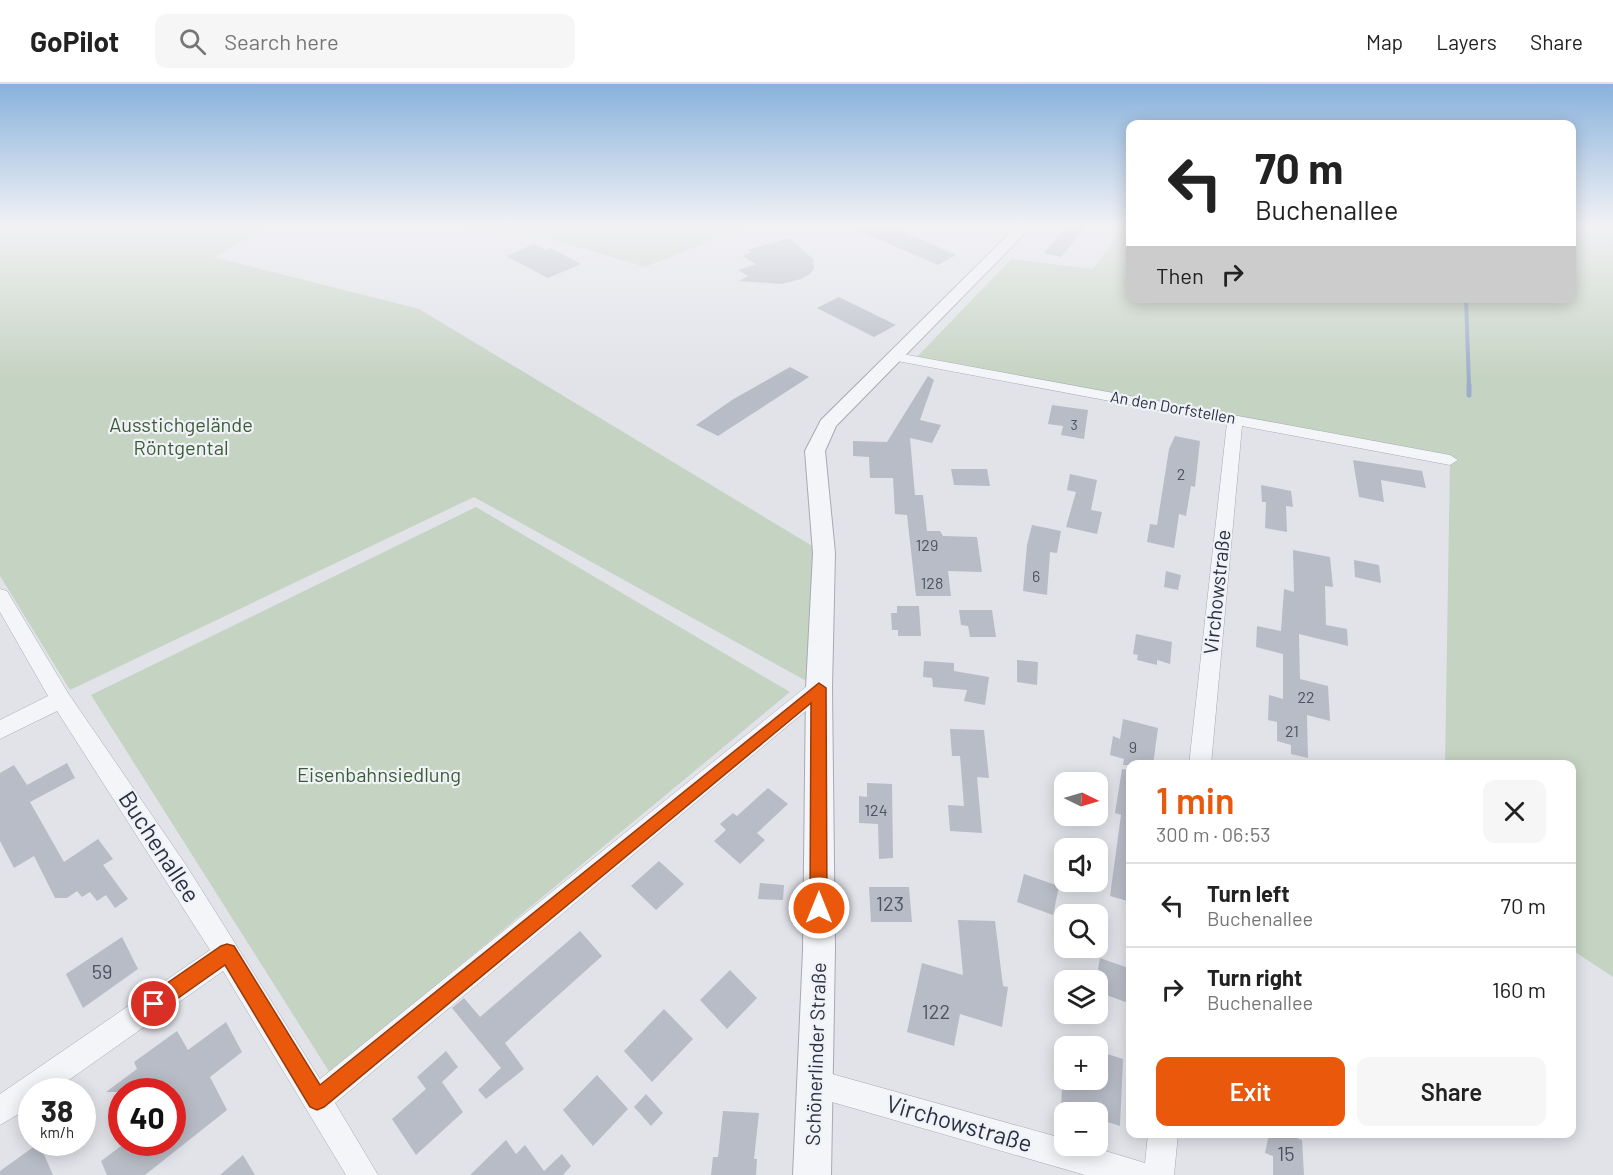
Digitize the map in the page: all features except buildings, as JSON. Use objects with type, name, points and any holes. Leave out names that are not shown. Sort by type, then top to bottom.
[{"type":"street","name":"Schönerlinder Straße","points":[[812,1175],[819,950],[819,688],[824,553],[815,451],[828,424],[975,277]]},
{"type":"street","name":"An den Dorfstellen","points":[[897,357],[1235,418],[1450,460]]},
{"type":"street","name":"Virchowstraße","points":[[1201,760],[1235,418]]},
{"type":"street","name":"Buchenallee","points":[[0,596],[61,699],[227,953],[363,1175]]},
{"type":"street","points":[[317,1100],[819,688]]},
{"type":"street","points":[[0,730],[61,699]]},
{"type":"street","points":[[0,1111],[227,953]]},
{"type":"street","name":"Virchowstraße","points":[[814,1088],[832,1088],[1138,1175]]},
{"type":"street","points":[[1159,1175],[1163,1138]]},
{"type":"green space","name":"Ausstichgelände Röntgental","points":[[0,277],[293,277],[419,309],[824,553],[819,688],[474,497],[70,690],[0,576]]},
{"type":"green space","points":[[994,277],[1126,277],[1126,303],[1576,303],[1576,277],[1613,277],[1613,977],[1576,953],[1576,760],[1445,760],[1450,460],[914,360]]},
{"type":"green space","name":"Eisenbahnsiedlung","points":[[476,507],[790,692],[330,1073],[91,695]]},
{"type":"waterway","points":[[1466,303],[1469,386]]},
{"type":"waterway","points":[[1469,386],[1469,395]]},
{"type":"route","points":[[154,1004],[227,953],[317,1100],[819,688],[819,908]]}]
